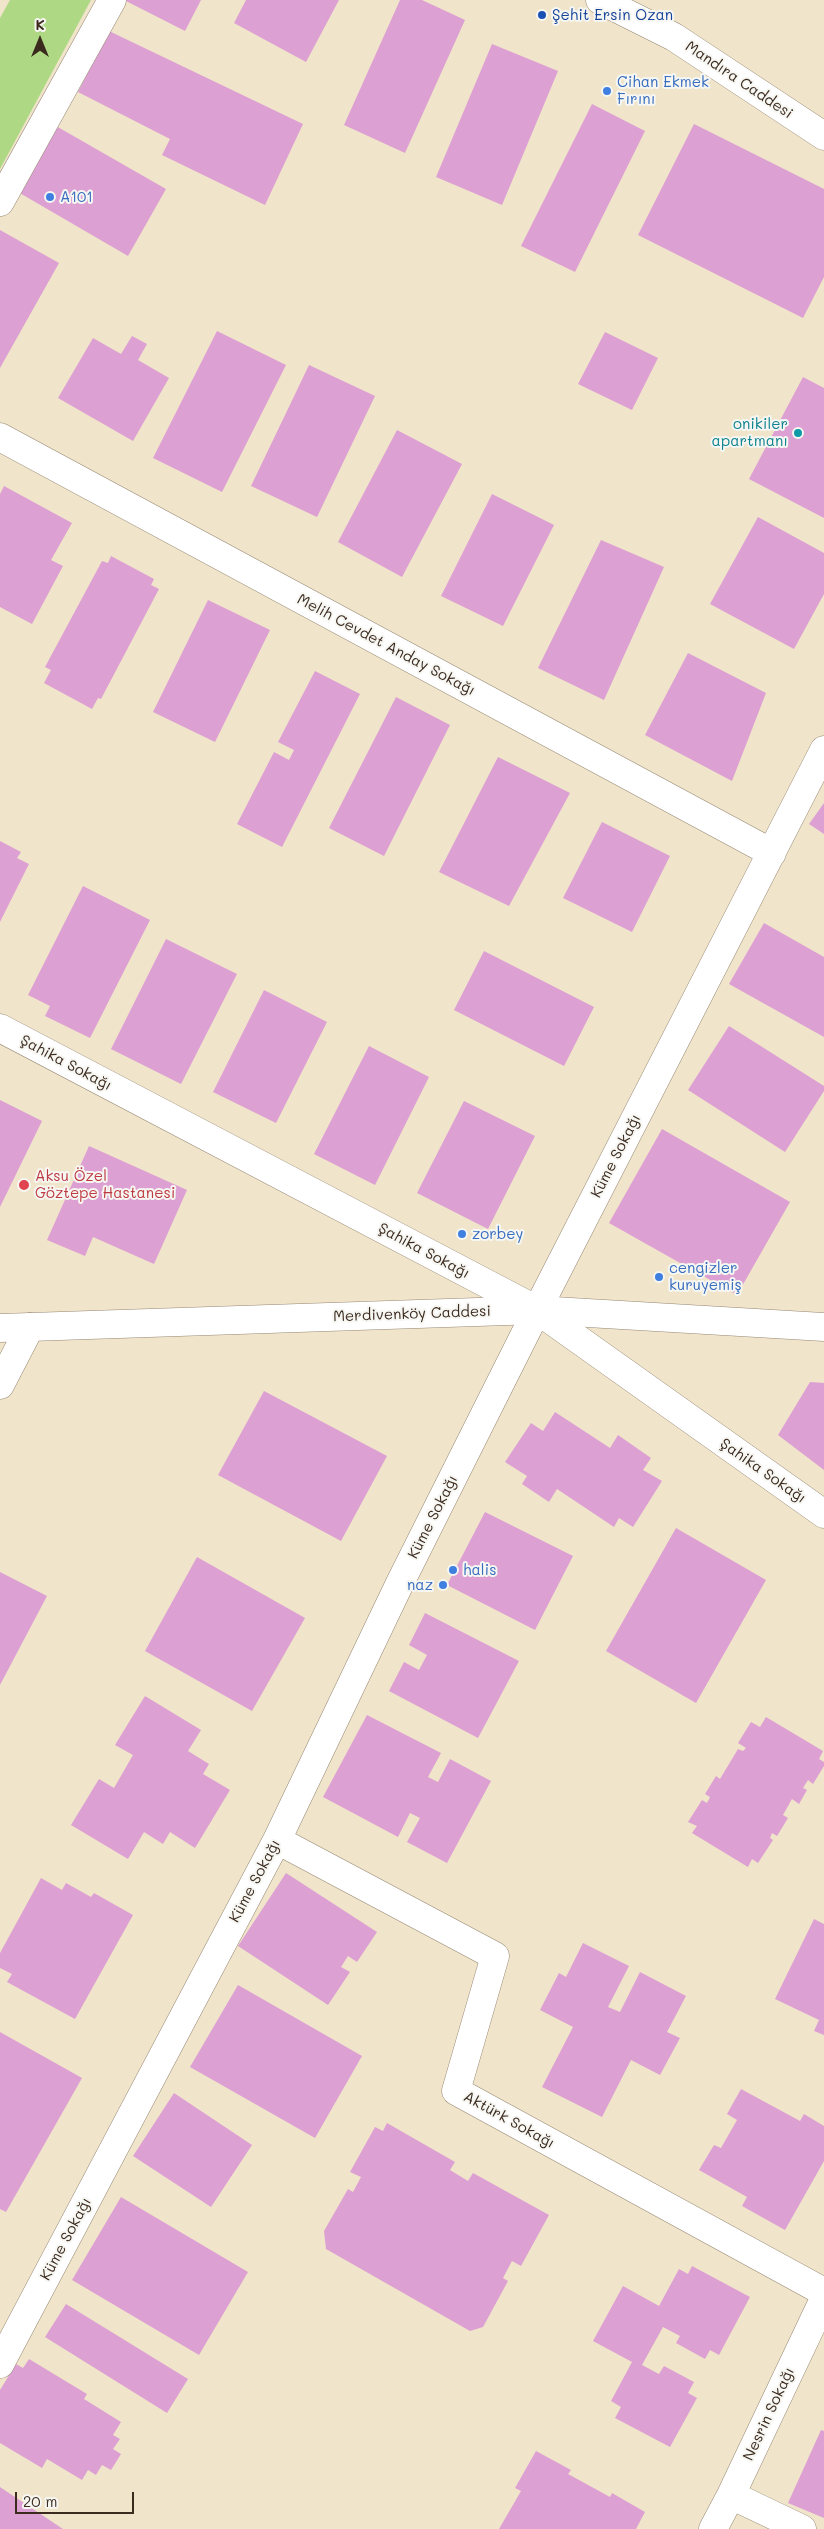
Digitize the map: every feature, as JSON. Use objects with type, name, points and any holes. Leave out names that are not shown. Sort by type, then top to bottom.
[{"type":"street","points":[[0,202],[112,0]]},
{"type":"street","name":"Mandıra Caddesi","points":[[600,0],[674,37],[824,136]]},
{"type":"street","name":"Melih Cevdet Anday Sokağı","points":[[0,437],[772,852]]},
{"type":"street","name":"Küme Sokağı","points":[[0,2364],[277,1840],[400,1584],[537,1310],[824,750]]},
{"type":"street","name":"Şahika Sokağı","points":[[0,1028],[537,1310],[824,1514]]},
{"type":"street","name":"Merdivenköy Caddesi","points":[[0,1328],[537,1310],[824,1327]]},
{"type":"street","points":[[0,1385],[30,1327]]},
{"type":"street","name":"Aktürk Sokağı","points":[[277,1840],[495,1956],[456,2091],[824,2292]]},
{"type":"street","name":"Nesrin Sokağı","points":[[713,2529],[824,2299]]},
{"type":"street","points":[[731,2495],[802,2529]]},
{"type":"green space","points":[[10,0],[91,0],[0,169],[0,18]]},
{"type":"building","points":[[124,0],[201,0],[185,31]]},
{"type":"building","points":[[246,0],[339,0],[306,62],[234,23]]},
{"type":"building","points":[[400,0],[422,0],[465,20],[405,153],[344,125]]},
{"type":"building","points":[[109,31],[303,124],[265,205],[162,155],[170,139],[78,92]]},
{"type":"building","points":[[492,44],[558,71],[502,205],[436,177]]},
{"type":"building","points":[[592,104],[645,131],[575,272],[521,246]]},
{"type":"building","points":[[694,124],[824,189],[824,277],[803,318],[638,235]]},
{"type":"building","points":[[56,126],[166,189],[128,256],[18,192]]},
{"type":"building","points":[[0,230],[59,263],[0,368]]},
{"type":"building","points":[[217,331],[286,365],[222,492],[153,458]]},
{"type":"building","points":[[605,332],[658,358],[632,410],[578,384]]},
{"type":"building","points":[[132,336],[147,344],[138,360],[169,378],[133,441],[58,398],[93,338],[121,354]]},
{"type":"building","points":[[309,365],[375,396],[317,517],[251,486]]},
{"type":"building","name":"onikiler apartmanı","points":[[803,377],[824,388],[824,518],[749,479]]},
{"type":"building","points":[[397,430],[462,464],[402,577],[338,542]]},
{"type":"building","points":[[4,486],[72,523],[51,560],[63,566],[32,624],[0,607],[0,494]]},
{"type":"building","points":[[492,494],[554,525],[503,626],[441,596]]},
{"type":"building","points":[[758,517],[824,553],[824,594],[794,649],[710,604]]},
{"type":"building","points":[[601,540],[664,567],[604,700],[538,668]]},
{"type":"building","points":[[111,556],[154,579],[151,585],[159,589],[101,699],[98,698],[92,709],[44,683],[51,670],[45,667],[102,561],[108,563]]},
{"type":"building","points":[[208,600],[270,630],[215,742],[153,712]]},
{"type":"building","points":[[688,653],[766,693],[732,781],[645,735]]},
{"type":"building","points":[[315,671],[360,694],[282,847],[237,824],[274,752],[289,760],[294,750],[278,742]]},
{"type":"building","points":[[396,697],[450,725],[384,856],[329,828]]},
{"type":"building","points":[[498,757],[570,793],[509,906],[439,872]]},
{"type":"building","points":[[824,803],[824,834],[809,824]]},
{"type":"building","points":[[602,822],[670,856],[632,932],[563,898]]},
{"type":"building","points":[[0,841],[21,852],[17,858],[29,864],[0,922]]},
{"type":"building","points":[[83,886],[150,920],[90,1038],[45,1016],[50,1006],[28,995]]},
{"type":"building","points":[[764,923],[824,957],[824,1037],[729,984]]},
{"type":"building","points":[[166,939],[237,974],[181,1084],[111,1049]]},
{"type":"building","points":[[484,951],[594,1007],[564,1066],[454,1010]]},
{"type":"building","points":[[264,990],[327,1022],[276,1123],[213,1092]]},
{"type":"building","points":[[729,1026],[824,1086],[824,1091],[785,1152],[688,1090]]},
{"type":"building","points":[[369,1046],[429,1077],[375,1185],[314,1154]]},
{"type":"building","points":[[0,1100],[42,1121],[0,1207]]},
{"type":"building","points":[[464,1101],[535,1136],[488,1229],[417,1193]]},
{"type":"building","points":[[662,1129],[790,1202],[737,1295],[609,1223]]},
{"type":"building","points":[[89,1146],[187,1190],[154,1264],[93,1237],[85,1256],[47,1240]]},
{"type":"building","points":[[810,1382],[824,1383],[824,1470],[778,1435]]},
{"type":"building","points":[[264,1391],[387,1456],[341,1541],[218,1475]]},
{"type":"building","points":[[555,1412],[610,1448],[618,1435],[651,1458],[643,1470],[662,1481],[633,1527],[619,1518],[614,1527],[557,1489],[549,1502],[522,1484],[527,1476],[505,1462],[531,1423],[543,1431]]},
{"type":"building","points":[[485,1512],[573,1556],[535,1630],[447,1585]]},
{"type":"building","points":[[676,1528],[766,1580],[696,1703],[606,1651]]},
{"type":"building","points":[[197,1557],[305,1618],[252,1711],[145,1651]]},
{"type":"building","points":[[0,1572],[47,1596],[0,1685]]},
{"type":"building","points":[[425,1613],[519,1661],[478,1738],[389,1691],[404,1662],[419,1670],[427,1655],[409,1645]]},
{"type":"building","points":[[145,1696],[201,1730],[188,1751],[209,1764],[203,1774],[230,1790],[195,1848],[170,1832],[163,1844],[144,1832],[128,1859],[71,1825],[99,1779],[114,1788],[133,1755],[115,1745]]},
{"type":"building","points":[[367,1715],[441,1753],[428,1777],[438,1782],[450,1759],[491,1781],[447,1863],[407,1842],[420,1818],[410,1813],[398,1837],[323,1797]]},
{"type":"building","points":[[766,1717],[823,1751],[819,1759],[824,1762],[824,1766],[813,1784],[808,1780],[803,1788],[807,1790],[799,1804],[792,1799],[783,1815],[788,1818],[777,1836],[772,1833],[770,1838],[773,1840],[758,1863],[752,1859],[748,1867],[692,1833],[697,1826],[688,1822],[702,1800],[707,1803],[710,1797],[705,1794],[716,1776],[720,1779],[738,1749],[743,1751],[746,1748],[738,1743],[751,1722],[760,1727]]},
{"type":"building","points":[[286,1873],[377,1932],[357,1962],[348,1956],[341,1967],[350,1972],[328,2005],[238,1946]]},
{"type":"building","points":[[41,1878],[62,1890],[66,1883],[91,1897],[94,1893],[133,1915],[75,2019],[7,1982],[12,1974],[0,1968],[0,1953]]},
{"type":"building","points":[[814,1919],[824,1924],[824,2035],[814,2031],[819,2020],[775,1999]]},
{"type":"building","points":[[583,1943],[629,1966],[608,2007],[620,2012],[640,1972],[686,1996],[667,2032],[680,2038],[660,2075],[631,2060],[602,2117],[542,2087],[573,2027],[540,2010],[559,1973],[566,1977]]},
{"type":"building","points":[[238,1985],[362,2056],[315,2138],[190,2067]]},
{"type":"building","points":[[0,2032],[82,2078],[6,2212],[0,2209]]},
{"type":"building","points":[[741,2089],[800,2121],[804,2114],[824,2126],[824,2161],[785,2230],[742,2206],[747,2197],[699,2170],[714,2145],[721,2148],[737,2120],[727,2114]]},
{"type":"building","points":[[174,2093],[252,2145],[211,2207],[133,2156]]},
{"type":"building","points":[[387,2123],[455,2162],[450,2170],[468,2181],[473,2173],[549,2215],[521,2266],[512,2261],[503,2278],[508,2281],[483,2327],[470,2331],[326,2249],[324,2231],[348,2189],[353,2192],[361,2177],[350,2172],[375,2127],[383,2131]]},
{"type":"building","points":[[121,2197],[248,2272],[199,2355],[72,2280]]},
{"type":"building","points":[[692,2266],[750,2297],[719,2355],[710,2350],[705,2359],[676,2343],[680,2336],[663,2327],[642,2365],[659,2374],[664,2366],[694,2382],[688,2393],[697,2398],[670,2447],[615,2418],[621,2407],[611,2401],[632,2362],[593,2341],[623,2286],[659,2306],[679,2269],[688,2274]]},
{"type":"building","points":[[66,2304],[188,2379],[167,2413],[45,2337]]},
{"type":"building","points":[[29,2359],[87,2394],[84,2399],[121,2422],[113,2435],[120,2439],[113,2449],[121,2454],[111,2470],[102,2465],[96,2475],[88,2470],[82,2480],[47,2459],[42,2468],[0,2443],[0,2390],[16,2364],[23,2368]]},
{"type":"building","points":[[821,2430],[824,2431],[824,2518],[788,2503]]},
{"type":"building","points":[[536,2451],[571,2470],[568,2474],[610,2497],[612,2493],[645,2512],[636,2529],[499,2529],[521,2491],[515,2488]]},
{"type":"building","points":[[0,2487],[63,2529],[0,2529]]},
{"type":"place","name":"Şehit Ersin Ozan","points":[[542,15]]},
{"type":"place","name":"Cihan Ekmek Fırını","points":[[607,91]]},
{"type":"place","name":"A101","points":[[50,197]]},
{"type":"place","name":"onikiler apartmanı","points":[[798,433]]},
{"type":"place","name":"Aksu Özel Göztepe Hastanesi","points":[[24,1185]]},
{"type":"place","name":"zorbey","points":[[462,1234]]},
{"type":"place","name":"cengizler kuruyemiş","points":[[659,1277]]},
{"type":"place","name":"halis","points":[[453,1570]]},
{"type":"place","name":"naz","points":[[443,1585]]}]
